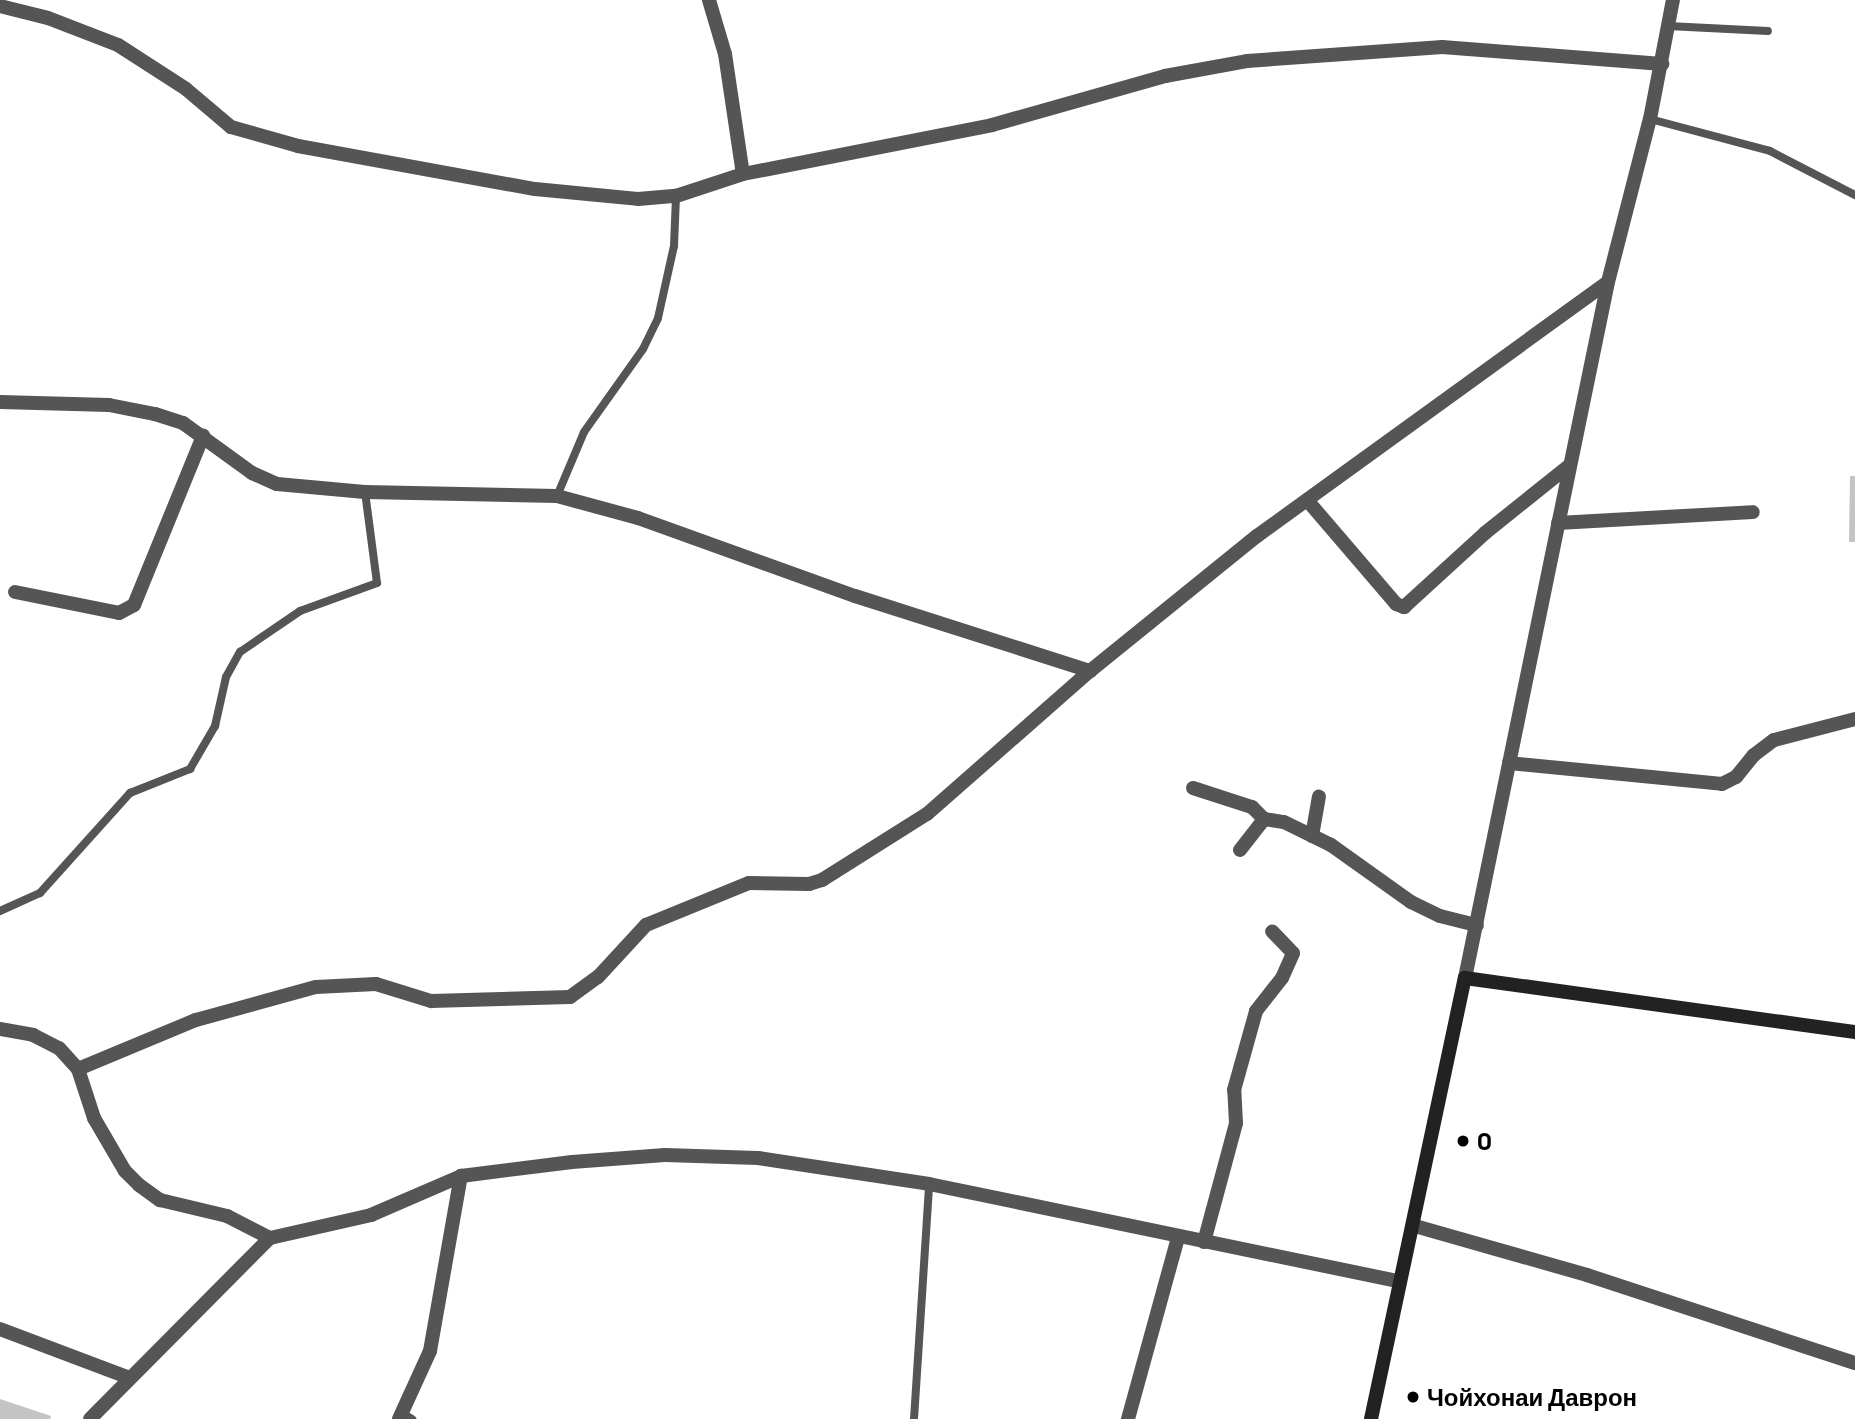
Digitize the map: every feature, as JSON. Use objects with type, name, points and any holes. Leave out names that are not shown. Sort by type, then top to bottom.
[{"type":"main road","points":[[1371,1419],[1398,1281],[1415,1226],[1465,978],[1855,1032]]},
{"type":"street","points":[[709,0],[725,54],[743,174]]},
{"type":"street","points":[[1465,978],[1608,282],[1650,119],[1673,0]]},
{"type":"street","points":[[0,6],[48,18],[118,45],[186,89],[218,120],[298,146],[570,194],[676,196],[743,174],[992,125],[1165,76],[1247,61],[1442,47],[1662,64]]},
{"type":"street","points":[[78,1069],[196,1020],[316,987],[376,984],[431,1001],[570,997],[598,978],[646,925],[749,883],[808,884],[852,863],[928,814],[1090,671],[1307,500],[1608,282]]},
{"type":"street","points":[[0,402],[109,405],[183,423],[252,473],[277,484],[365,492],[557,496],[638,518],[855,596],[1090,671]]},
{"type":"street","points":[[15,592],[119,613],[134,605],[203,436]]},
{"type":"street","points":[[1307,500],[1396,604],[1404,607],[1485,533],[1570,465]]},
{"type":"street","points":[[1558,523],[1753,512]]},
{"type":"street","points":[[1509,763],[1722,784],[1736,777],[1754,755],[1774,740],[1855,719]]},
{"type":"street","points":[[1193,788],[1252,807],[1264,819],[1312,836],[1411,902],[1440,916],[1477,925]]},
{"type":"street","points":[[1312,836],[1320,797]]},
{"type":"street","points":[[1240,850],[1264,819]]},
{"type":"street","points":[[1204,1242],[1236,1123],[1234,1090],[1256,1011],[1282,978],[1293,953],[1272,930]]},
{"type":"street","points":[[0,1029],[33,1035],[58,1048],[78,1069],[94,1118],[125,1171],[139,1185],[160,1200],[227,1216],[270,1238]]},
{"type":"street","points":[[90,1419],[127,1377],[270,1238],[371,1215],[461,1176],[665,1155],[758,1158],[929,1184],[1398,1281]]},
{"type":"street","points":[[404,1417],[430,1351],[461,1176]]},
{"type":"street","points":[[1415,1226],[1587,1275],[1855,1363]]},
{"type":"street","points":[[1128,1419],[1178,1237]]},
{"type":"street","points":[[0,1329],[127,1377]]},
{"type":"lane","points":[[1668,26],[1768,31]]},
{"type":"lane","points":[[1650,119],[1770,151],[1855,195]]},
{"type":"lane","points":[[557,496],[584,432],[643,349],[658,318],[674,246],[676,196]]},
{"type":"lane","points":[[0,911],[47,886],[130,793],[190,769],[215,726],[226,677],[240,652],[300,611],[377,583],[365,492]]},
{"type":"lane","points":[[914,1419],[929,1184]]},
{"type":"building","points":[[1850,476],[1855,476],[1855,542],[1849,542]]},
{"type":"building","points":[[0,1399],[51,1416],[50,1419],[0,1419]]},
{"type":"place","name":"O","points":[[1463,1141]]},
{"type":"place","name":"Чойхонаи Даврон","points":[[1413,1397]]}]
